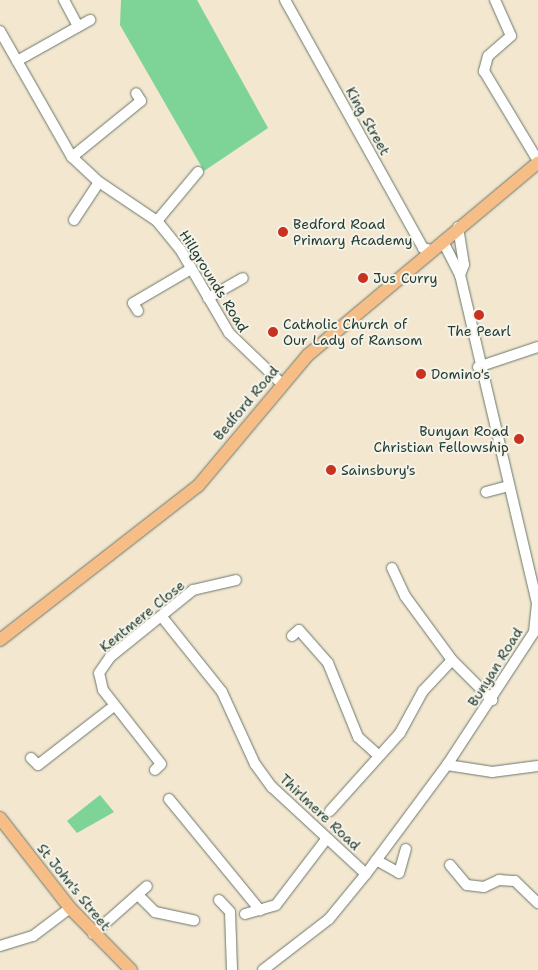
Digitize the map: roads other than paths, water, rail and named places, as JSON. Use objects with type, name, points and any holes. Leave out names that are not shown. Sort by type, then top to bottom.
[{"type":"main road","name":"Bedford Road","points":[[0,640],[198,486],[281,382],[458,227],[538,162]]},
{"type":"main road","name":"St John's Street","points":[[0,818],[70,908],[93,934],[131,970]]},
{"type":"street","points":[[64,0],[78,26]]},
{"type":"street","name":"King Street","points":[[285,0],[424,248],[432,250]]},
{"type":"street","points":[[495,0],[511,36],[488,56],[484,71],[538,162]]},
{"type":"street","points":[[17,61],[90,20]]},
{"type":"street","name":"Hillgrounds Road","points":[[0,31],[72,157],[99,182],[157,221],[191,269],[243,351],[281,382]]},
{"type":"street","points":[[72,157],[141,101],[136,93]]},
{"type":"street","points":[[157,221],[198,172]]},
{"type":"street","points":[[74,220],[99,182]]},
{"type":"street","name":"Bunyan Road","points":[[458,227],[464,265],[460,275]]},
{"type":"street","name":"Bunyan Road","points":[[263,970],[329,919],[366,874],[447,766],[516,665],[537,617],[508,486],[478,367],[460,275],[443,241]]},
{"type":"street","points":[[138,311],[133,302],[191,269]]},
{"type":"street","points":[[208,298],[243,278]]},
{"type":"street","points":[[478,367],[538,348]]},
{"type":"street","points":[[486,492],[508,486]]},
{"type":"street","points":[[392,568],[405,596],[452,660],[492,700]]},
{"type":"street","name":"Kentmere Close","points":[[155,770],[161,764],[114,706],[99,673],[110,656],[194,590],[236,580]]},
{"type":"street","name":"Thirlmere Road","points":[[162,617],[222,692],[254,764],[272,787],[366,874]]},
{"type":"street","points":[[292,636],[299,630],[328,663],[358,736],[379,756]]},
{"type":"street","points":[[330,811],[400,733],[423,691],[452,660]]},
{"type":"street","points":[[31,758],[38,765],[114,706]]},
{"type":"street","points":[[447,766],[492,772],[538,766]]},
{"type":"street","points":[[169,799],[260,910]]},
{"type":"street","points":[[245,914],[276,905],[327,838]]},
{"type":"street","points":[[376,860],[399,873],[406,849]]},
{"type":"street","points":[[450,864],[467,885],[484,887],[499,880],[516,882],[538,903]]},
{"type":"street","points":[[93,934],[139,896],[147,886]]},
{"type":"street","points":[[139,896],[155,912],[194,920]]},
{"type":"street","points":[[219,900],[230,912],[232,970]]},
{"type":"street","points":[[0,946],[33,936],[70,908]]},
{"type":"place","name":"Bedford Road Primary Academy","points":[[283,232]]},
{"type":"place","name":"Jus Curry","points":[[363,278]]},
{"type":"place","name":"The Pearl","points":[[479,315]]},
{"type":"place","name":"Catholic Church of Our Lady of Ransom","points":[[273,332]]},
{"type":"place","name":"Domino's","points":[[421,374]]},
{"type":"place","name":"Bunyan Road Christian Fellowship","points":[[519,439]]},
{"type":"place","name":"Sainsbury's","points":[[331,470]]}]
